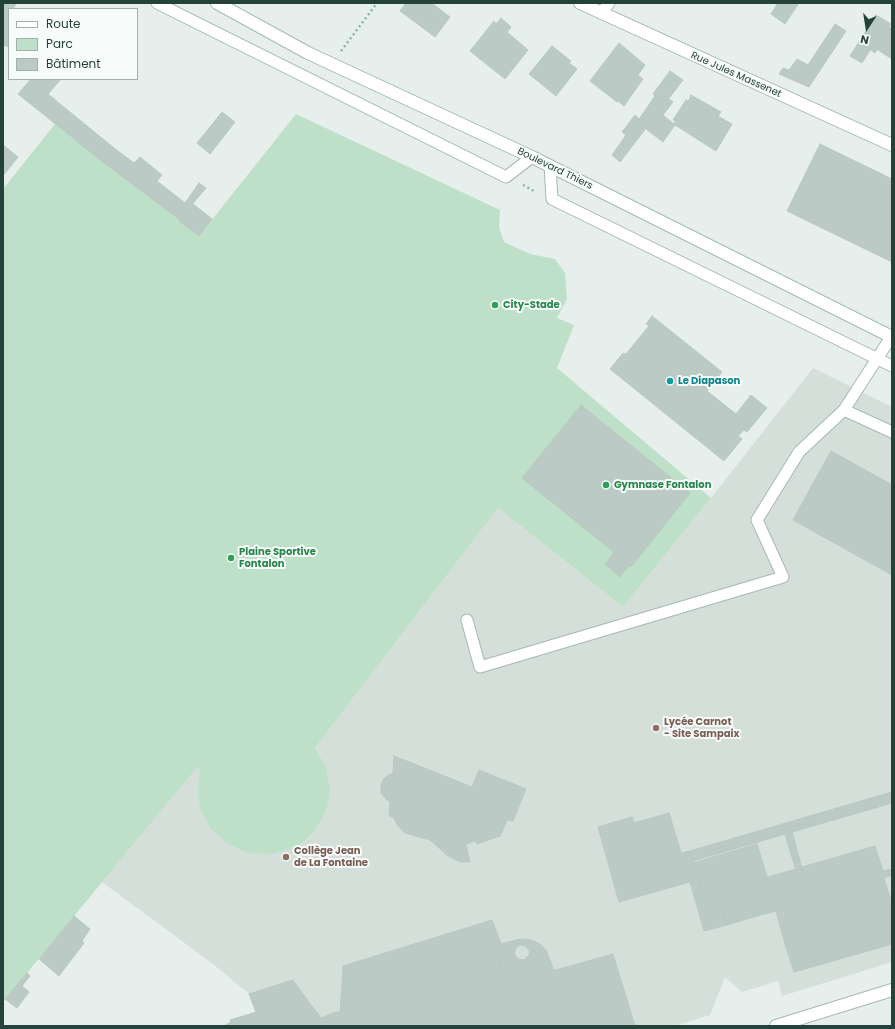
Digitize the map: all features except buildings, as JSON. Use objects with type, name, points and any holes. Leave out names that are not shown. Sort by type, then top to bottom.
[{"type":"main road","name":"Boulevard Thiers","points":[[217,3],[308,53],[532,157],[892,337]]},
{"type":"main road","name":"Rue Jules Massenet","points":[[580,3],[892,146]]},
{"type":"main road","points":[[776,1026],[892,990]]},
{"type":"lane","points":[[157,3],[506,177],[532,157]]},
{"type":"lane","points":[[601,13],[609,3]]},
{"type":"lane","points":[[550,166],[552,199],[892,366]]},
{"type":"lane","points":[[467,620],[480,667],[783,577],[757,520],[799,452],[844,410],[876,358],[892,337]]},
{"type":"lane","points":[[844,410],[892,432]]},
{"type":"path","points":[[331,64],[377,3]]},
{"type":"path","points":[[506,177],[552,199]]},
{"type":"shaded area","name":"Lycée Carnot - Site Sampaix","points":[[813,368],[892,407],[892,962],[782,996],[778,981],[742,992],[725,977],[710,1015],[674,1026],[224,1026],[231,1022],[230,1020],[256,1012],[249,994],[213,964],[102,882],[198,765],[200,771],[197,791],[299,846],[314,832],[326,811],[326,766],[315,748],[498,508],[623,607]],"holes":[[[479,771],[526,789],[513,821],[507,820],[500,836],[477,843],[476,841],[466,844],[470,862],[460,862],[451,858],[430,840],[405,833],[398,826],[393,817],[389,816],[390,802],[384,797],[381,790],[383,780],[391,773],[472,787]]]},
{"type":"green space","name":"Plaine Sportive Fontalon","points":[[296,114],[500,210],[499,227],[504,242],[530,254],[555,259],[565,273],[567,299],[557,318],[574,325],[557,368],[711,498],[623,607],[498,508],[315,748],[326,766],[330,791],[326,811],[314,832],[299,846],[272,854],[248,853],[228,844],[211,829],[201,811],[197,791],[200,771],[198,766],[3,1002],[3,189],[55,124],[199,236]]},
{"type":"place","name":"City-Stade","points":[[495,305]]},
{"type":"place","name":"Le Diapason","points":[[670,381]]},
{"type":"place","name":"Gymnase Fontalon","points":[[606,485]]},
{"type":"place","name":"Plaine Sportive Fontalon","points":[[231,558]]},
{"type":"place","name":"Lycée Carnot - Site Sampaix","points":[[656,728]]},
{"type":"place","name":"Collège Jean de La Fontaine","points":[[286,857]]}]
